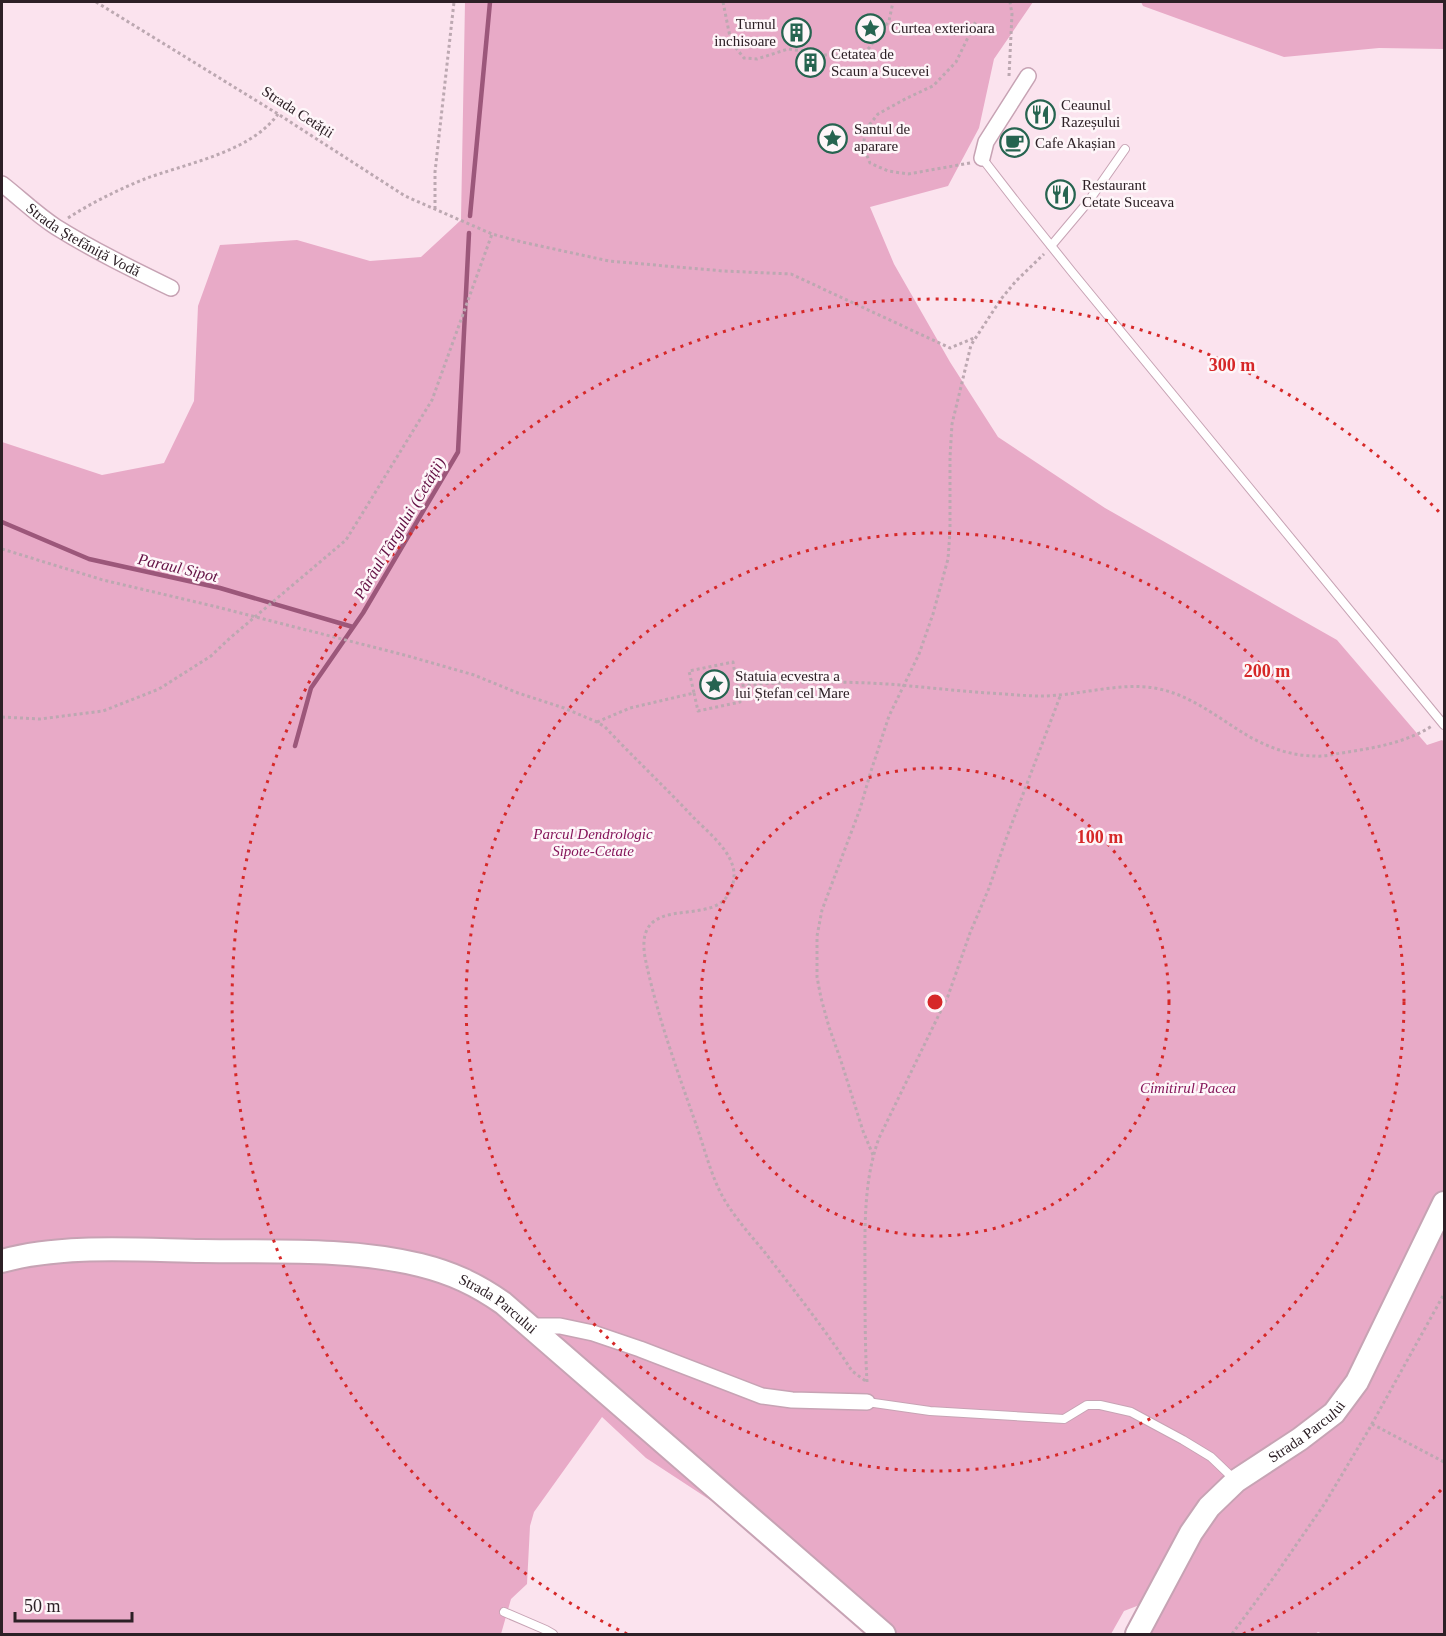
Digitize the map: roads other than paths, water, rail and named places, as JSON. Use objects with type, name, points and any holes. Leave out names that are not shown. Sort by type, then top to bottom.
[{"type":"main road","name":"Strada Parcului","points":[[1137,1635],[1191,1533],[1209,1507],[1236,1481],[1300,1439],[1334,1413],[1357,1382],[1444,1203]]},
{"type":"main road","name":"Strada Parcului","points":[[2,1261],[87,1250],[360,1256],[421,1265],[479,1286],[503,1303],[884,1635]]},
{"type":"street","points":[[982,158],[986,142],[1028,76]]},
{"type":"street","name":"Strada Ștefăniță Vodă","points":[[2,184],[56,227],[116,261],[171,288]]},
{"type":"street","points":[[529,1326],[560,1326],[593,1333],[762,1396],[792,1400],[867,1402]]},
{"type":"lane","points":[[1051,246],[1088,202],[1125,149]]},
{"type":"lane","points":[[982,158],[1051,246],[1443,722]]},
{"type":"lane","points":[[867,1402],[930,1411],[1064,1419],[1087,1405],[1100,1405],[1131,1412],[1183,1440],[1211,1457],[1236,1481]]},
{"type":"lane","points":[[504,1612],[553,1635]]},
{"type":"waterway","name":"Pârâul Târgului (Cetății)","points":[[470,216],[490,2]]},
{"type":"waterway","name":"Pârâul Târgului (Cetății)","points":[[295,746],[311,688],[363,613],[458,452],[469,233]]},
{"type":"waterway","name":"Paraul Sipot","points":[[2,522],[89,559],[220,588],[353,627]]},
{"type":"place","name":"Curtea exterioara","points":[[870,28]]},
{"type":"place","name":"Turnul inchisoare","points":[[797,33]]},
{"type":"place","name":"Cetatea de Scaun a Sucevei","points":[[810,63]]},
{"type":"place","name":"Ceaunul Razeșului","points":[[1040,114]]},
{"type":"place","name":"Santul de aparare","points":[[833,138]]},
{"type":"place","name":"Cafe Akașian","points":[[1014,143]]},
{"type":"place","name":"Restaurant Cetate Suceava","points":[[1061,194]]},
{"type":"place","name":"Statuia ecvestra a lui Ștefan cel Mare","points":[[714,685]]},
{"type":"park label","name":"Parcul Dendrologic Sipote-Cetate","points":[[593,842]]},
{"type":"park label","name":"Cimitirul Pacea","points":[[1188,1088]]}]
